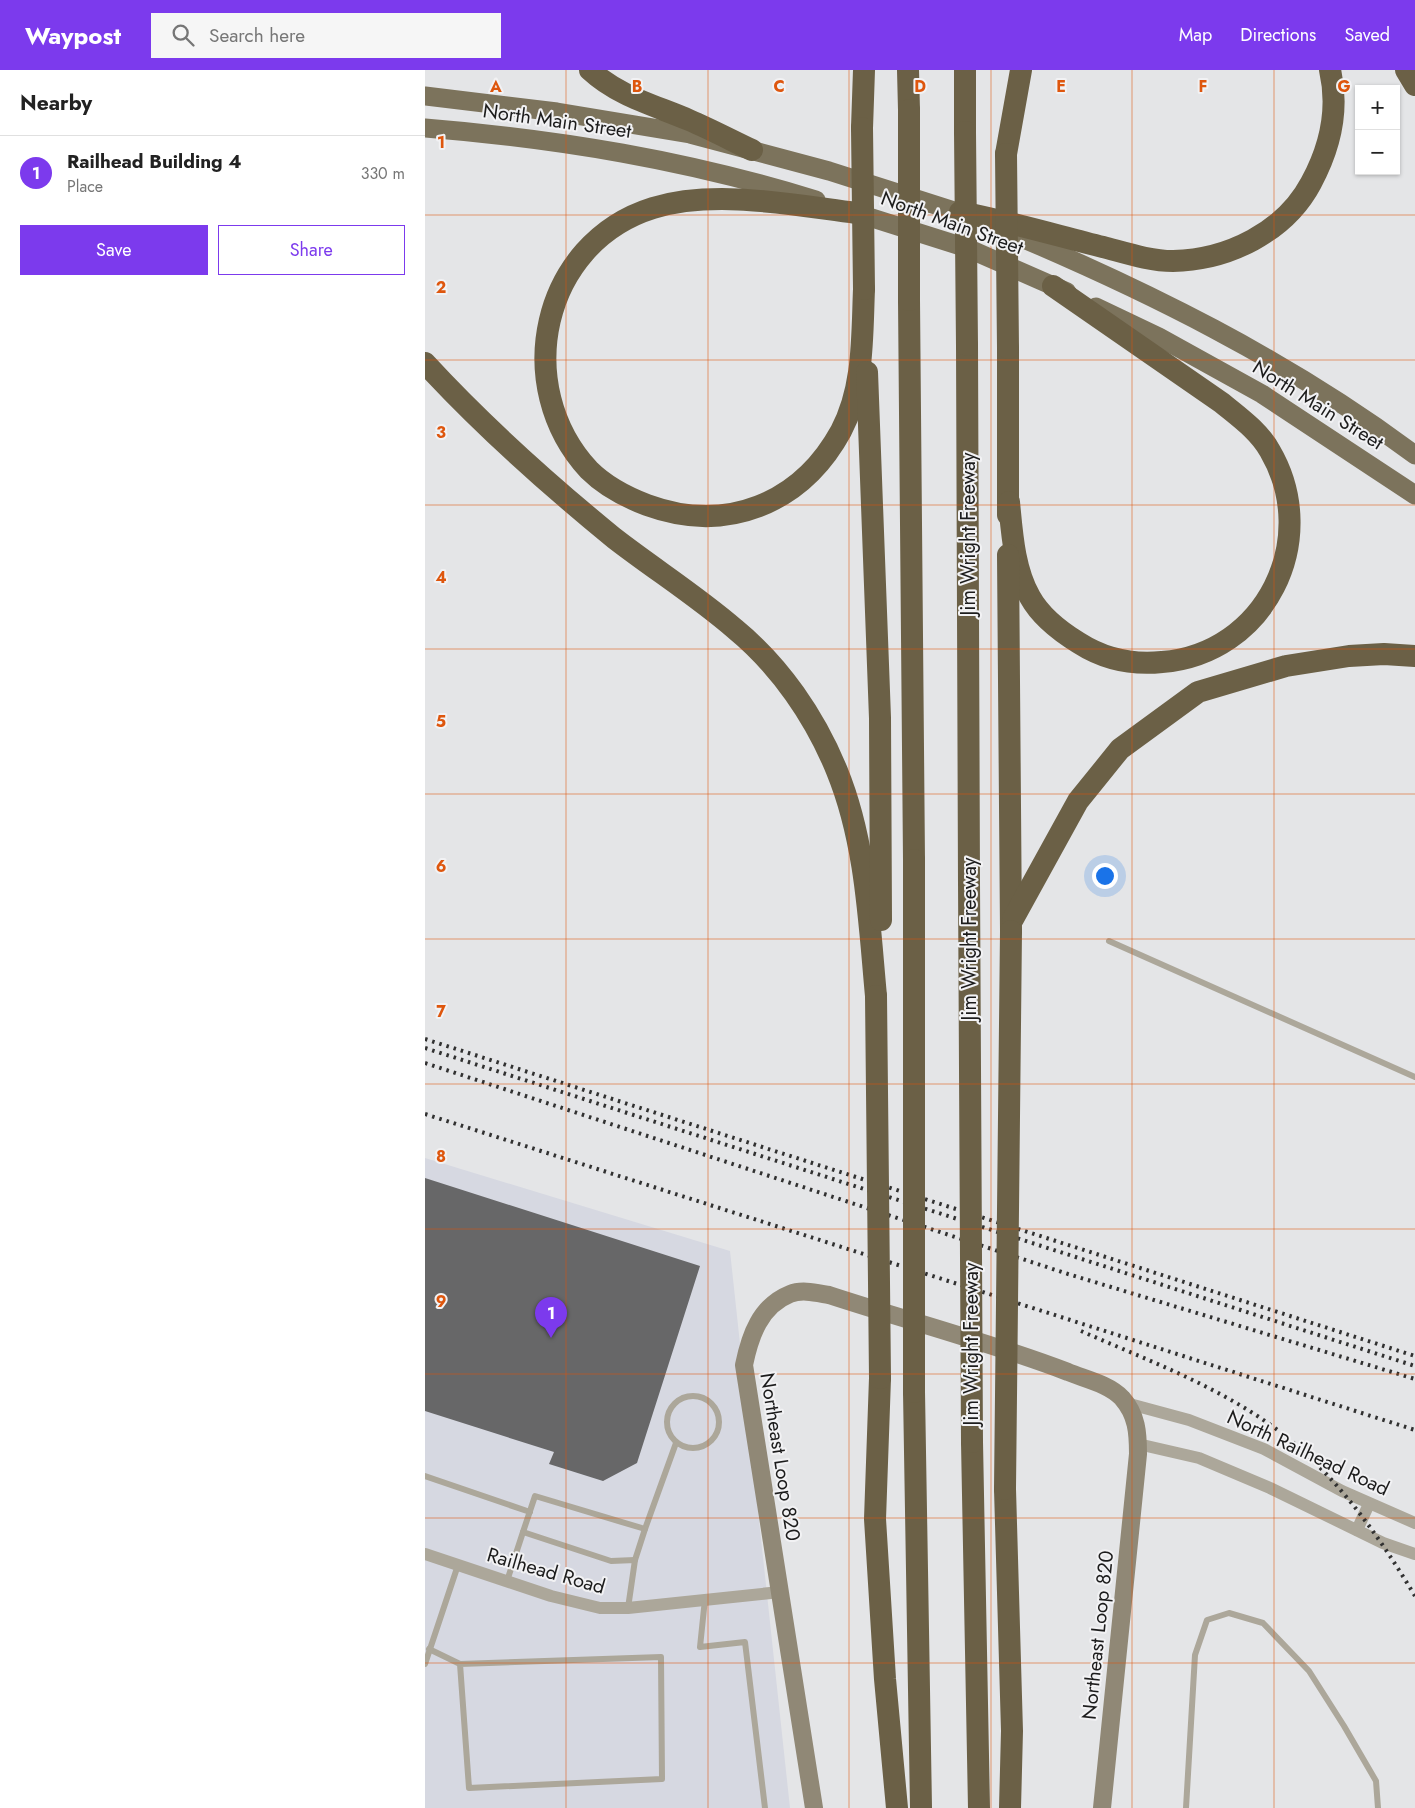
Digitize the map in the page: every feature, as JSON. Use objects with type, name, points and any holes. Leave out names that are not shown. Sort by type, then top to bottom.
[{"type":"highway","points":[[590,70],[603,82],[639,101],[689,120],[752,150]]},
{"type":"highway","points":[[864,70],[862,128],[864,289],[880,718],[881,946],[876,996]]},
{"type":"highway","points":[[908,70],[914,860],[914,1392],[921,1808]]},
{"type":"highway","name":"Jim Wright Freeway","points":[[965,70],[972,1442],[979,1808]]},
{"type":"highway","points":[[1006,70],[1009,502],[1007,599],[1012,925],[1005,1489],[1011,1731],[1010,1808]]},
{"type":"highway","points":[[1007,154],[1021,70]]},
{"type":"highway","points":[[960,212],[1013,222],[1147,258],[1172,261],[1198,259],[1249,243],[1289,214],[1306,193],[1329,142],[1333,85],[1330,70]]},
{"type":"highway","points":[[1406,70],[1415,85]]},
{"type":"highway","points":[[856,213],[749,199],[678,202],[652,208],[627,219],[593,245],[570,271],[559,291],[547,331],[545,364],[548,393],[575,452],[591,471],[626,497],[661,510],[684,515],[723,516],[746,511],[785,494],[807,477],[825,457],[842,430],[860,375],[864,289]]},
{"type":"highway","points":[[1009,502],[1019,569],[1030,597],[1045,616],[1065,634],[1104,656],[1127,661],[1150,663],[1181,661],[1207,652],[1228,640],[1249,623],[1265,604],[1283,567],[1289,539],[1289,510],[1278,466],[1270,449],[1242,419],[1222,403],[1053,286]]},
{"type":"highway","points":[[425,363],[535,471],[615,538],[736,629],[772,664],[814,724],[837,771],[852,817],[863,868],[876,996],[880,1378],[875,1519],[885,1679],[897,1808]]},
{"type":"highway","points":[[1012,925],[1078,801],[1120,749],[1199,692],[1285,666],[1349,656],[1383,654],[1415,656]]},
{"type":"main road","name":"North Main Street","points":[[425,96],[557,112],[690,134],[829,171],[960,212],[1054,251],[1202,321],[1343,405],[1415,455]]},
{"type":"main road","name":"North Main Street","points":[[425,128],[516,135],[602,148],[690,166],[777,188],[967,248],[1053,286],[1159,337],[1263,394],[1415,495]]},
{"type":"street","name":"Northeast Loop 820","points":[[814,1808],[744,1365],[749,1342],[757,1324],[768,1308],[791,1294],[807,1292],[829,1295],[1033,1360],[1107,1387],[1126,1403],[1132,1411],[1138,1430],[1138,1444],[1102,1808]]},
{"type":"street","name":"North Railhead Road","points":[[1126,1403],[1189,1420],[1263,1449],[1369,1504],[1415,1522]]},
{"type":"street","points":[[1138,1444],[1199,1458],[1270,1488],[1357,1530],[1415,1554]]},
{"type":"street","points":[[1357,1530],[1369,1504]]},
{"type":"street","name":"Railhead Road","points":[[425,1554],[507,1581],[600,1608],[628,1608],[779,1592]]},
{"type":"lane","points":[[1109,941],[1415,1077]]},
{"type":"lane","points":[[687,1396],[704,1398],[711,1402],[719,1418],[719,1428],[710,1443],[693,1449],[676,1443],[671,1437],[666,1421],[672,1405],[687,1396]]},
{"type":"lane","points":[[628,1608],[635,1560],[676,1443]]},
{"type":"lane","points":[[425,1476],[530,1512]]},
{"type":"lane","points":[[507,1581],[535,1496],[645,1529]]},
{"type":"lane","points":[[523,1532],[611,1561],[635,1560]]},
{"type":"lane","points":[[425,1664],[458,1565]]},
{"type":"lane","points":[[705,1600],[700,1646],[745,1642],[765,1808]]},
{"type":"lane","points":[[1186,1808],[1195,1655],[1207,1620],[1229,1612],[1263,1623],[1309,1671],[1344,1726],[1375,1781],[1378,1808]]},
{"type":"lane","points":[[429,1649],[459,1664],[661,1657],[662,1779],[469,1788],[459,1664]]},
{"type":"shaded area","points":[[425,1158],[730,1251],[790,1808],[425,1808]]},
{"type":"building","points":[[425,1178],[700,1266],[637,1463],[603,1481],[549,1464],[554,1452],[425,1411]]},
{"type":"railway","points":[[425,1039],[1415,1356]]},
{"type":"railway","points":[[425,1048],[1415,1366]]},
{"type":"railway","points":[[425,1063],[1068,1274],[1415,1379]]},
{"type":"railway","points":[[425,1114],[1415,1430]]},
{"type":"railway","points":[[1081,1331],[1211,1389],[1261,1418],[1284,1435],[1323,1470],[1340,1489],[1372,1530],[1415,1596]]},
{"type":"place","name":"Railhead Building 4","points":[[551,1338]]}]
